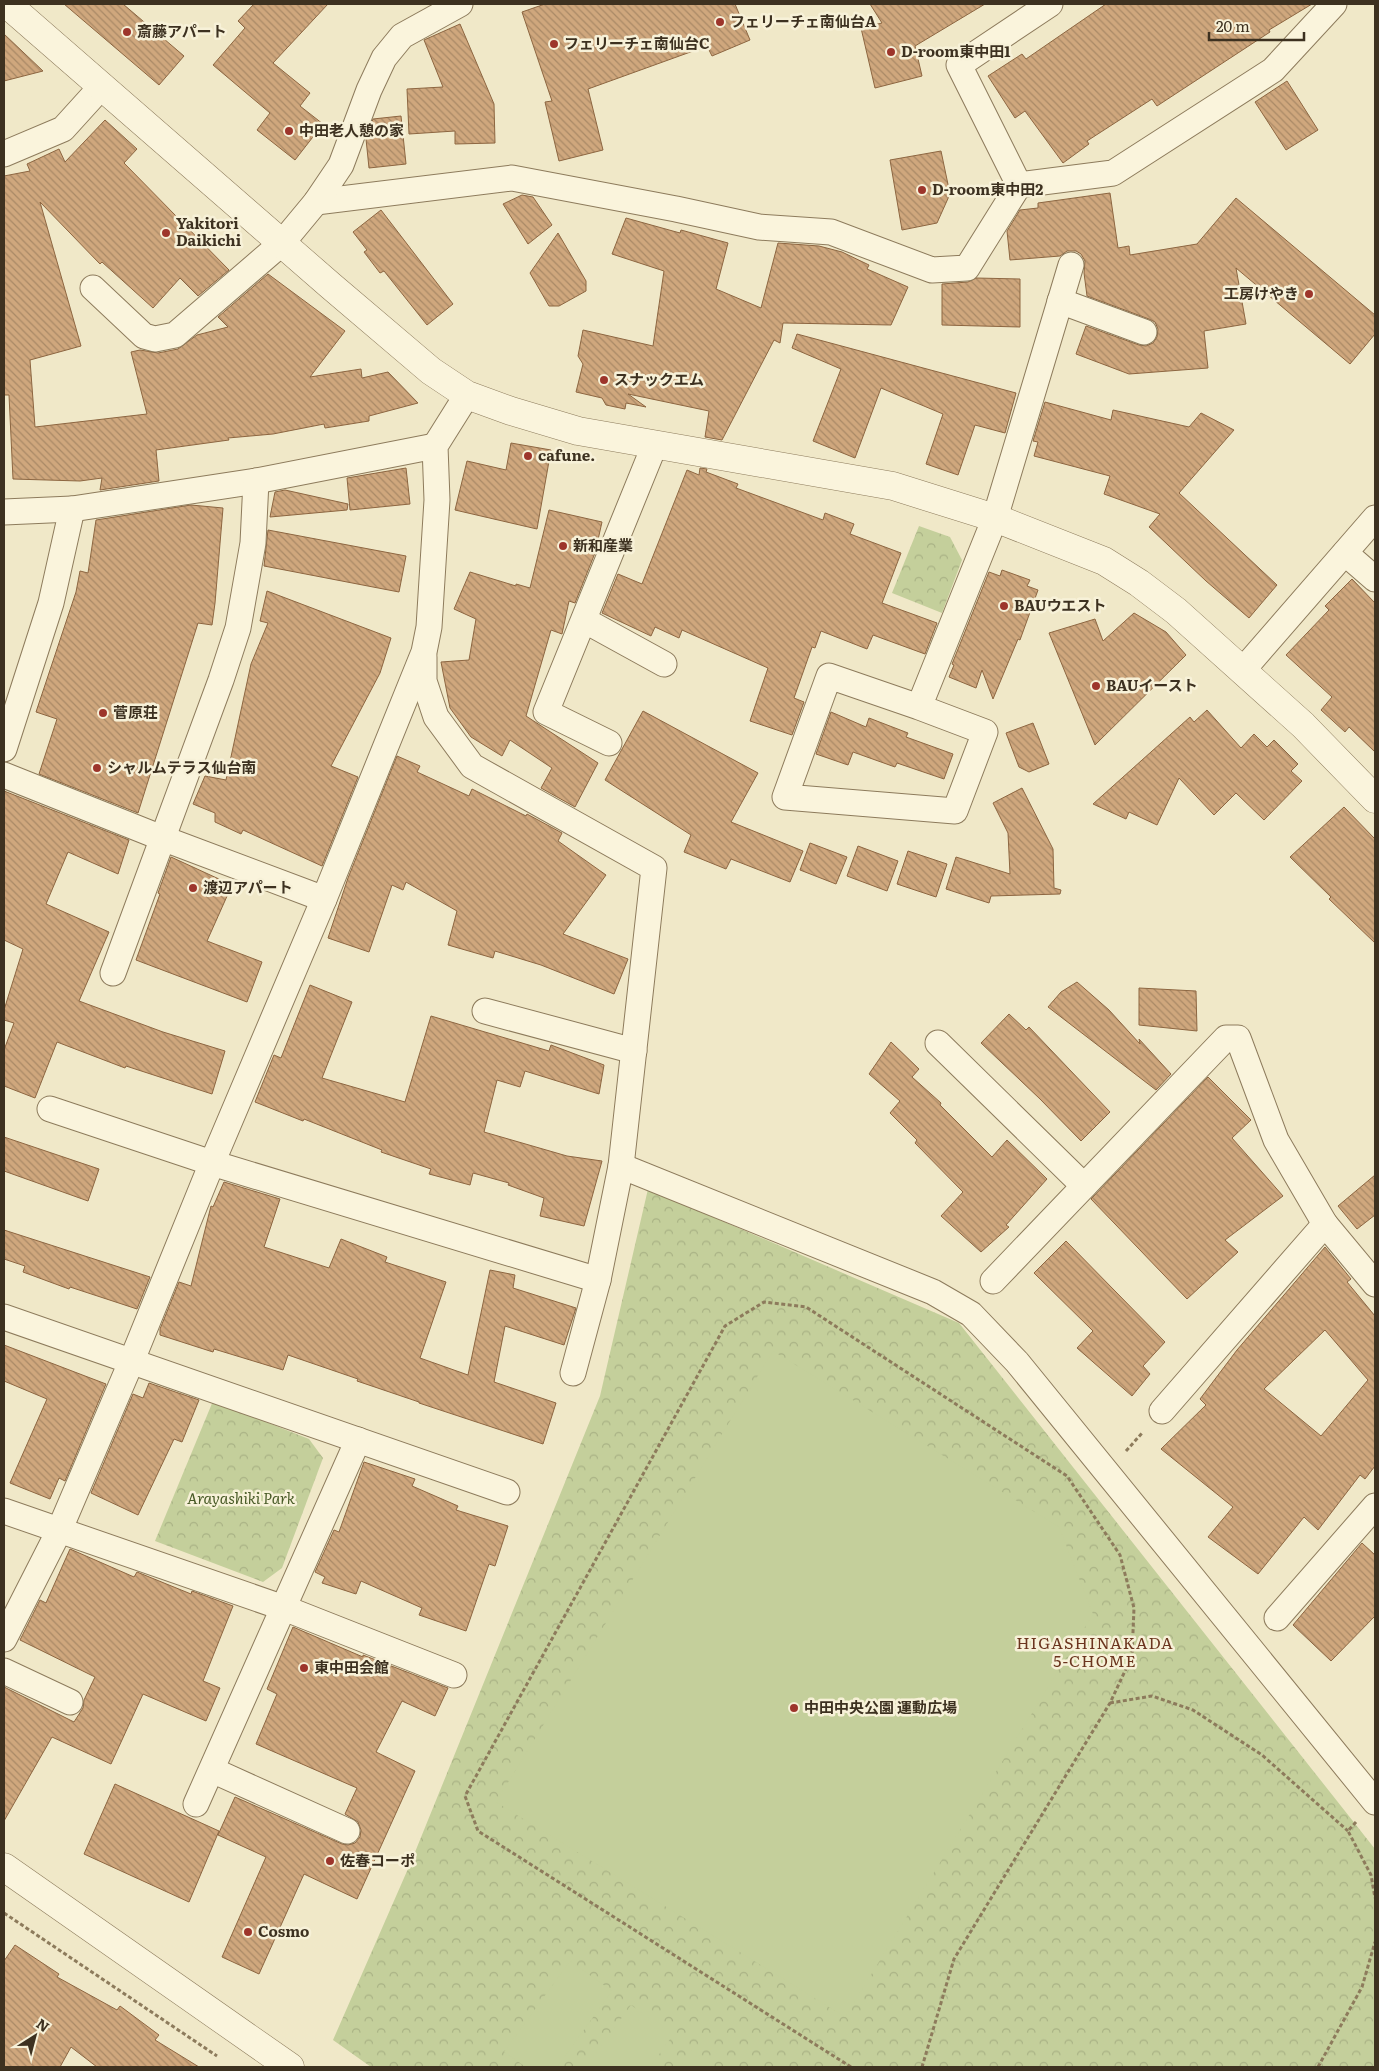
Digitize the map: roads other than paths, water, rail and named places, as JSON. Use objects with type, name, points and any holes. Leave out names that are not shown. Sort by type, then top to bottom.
[{"type":"street","points":[[7,4],[431,371],[466,395],[578,431],[893,486],[994,518],[1104,561],[1139,583],[1176,611],[1303,725],[1375,799]]},
{"type":"street","points":[[93,288],[144,336],[155,339],[175,335],[282,244],[316,202],[341,165],[369,90],[384,58],[402,36],[460,4]]},
{"type":"street","points":[[1019,185],[959,65],[1050,4]]},
{"type":"street","points":[[1019,185],[1113,173],[1273,70],[1334,4]]},
{"type":"street","points":[[4,154],[63,129],[102,86]]},
{"type":"street","points":[[316,202],[512,178],[676,209],[759,227],[831,232],[932,270],[967,268],[1019,185]]},
{"type":"street","points":[[918,707],[994,518],[1071,265]]},
{"type":"street","points":[[1060,301],[1144,332]]},
{"type":"street","points":[[4,1640],[59,1531],[132,1360],[212,1163],[324,899],[424,652],[429,627],[436,510],[435,446],[466,395]]},
{"type":"street","points":[[609,743],[546,712],[655,444]]},
{"type":"street","points":[[4,512],[72,509],[256,481],[435,446]]},
{"type":"street","points":[[113,973],[221,680],[238,628],[253,543],[256,481]]},
{"type":"street","points":[[4,749],[51,603],[72,509]]},
{"type":"street","points":[[1242,671],[1375,518]]},
{"type":"street","points":[[1345,553],[1375,579]]},
{"type":"street","points":[[584,620],[664,664]]},
{"type":"street","points":[[424,652],[424,681],[436,717],[472,766],[654,868],[621,1166],[598,1280],[572,1373]]},
{"type":"street","points":[[828,676],[918,707],[985,732],[955,811],[785,797],[828,676]]},
{"type":"street","points":[[4,775],[162,838],[324,899]]},
{"type":"street","points":[[485,1010],[634,1052]]},
{"type":"street","points":[[993,1281],[1226,1038],[1238,1038],[1276,1140],[1325,1224],[1375,1284]]},
{"type":"street","points":[[938,1042],[1084,1186]]},
{"type":"street","points":[[50,1109],[212,1163],[598,1280]]},
{"type":"street","points":[[621,1166],[933,1292],[971,1314],[1017,1362],[1374,1801]]},
{"type":"street","points":[[1162,1411],[1325,1224]]},
{"type":"street","points":[[4,1317],[132,1360],[506,1492]]},
{"type":"street","points":[[196,1804],[358,1440]]},
{"type":"street","points":[[1277,1618],[1375,1506]]},
{"type":"street","points":[[4,1511],[284,1608],[454,1675]]},
{"type":"street","points":[[4,1671],[70,1702]]},
{"type":"street","points":[[212,1770],[347,1831]]},
{"type":"street","points":[[4,1867],[290,2067]]},
{"type":"place","name":"フェリーチェ南仙台A","points":[[720,22]]},
{"type":"place","name":"斎藤アパート","points":[[127,32]]},
{"type":"place","name":"フェリーチェ南仙台C","points":[[554,44]]},
{"type":"place","name":"D-room東中田1","points":[[891,52]]},
{"type":"place","name":"中田老人憩の家","points":[[289,131]]},
{"type":"place","name":"D-room東中田2","points":[[922,190]]},
{"type":"place","name":"Yakitori Daikichi","points":[[166,233]]},
{"type":"place","name":"工房けやき","points":[[1309,294]]},
{"type":"place","name":"スナックエム","points":[[604,380]]},
{"type":"place","name":"cafune.","points":[[528,456]]},
{"type":"place","name":"新和産業","points":[[563,546]]},
{"type":"place","name":"BAUウエスト","points":[[1004,606]]},
{"type":"place","name":"BAUイースト","points":[[1096,686]]},
{"type":"place","name":"菅原荘","points":[[103,713]]},
{"type":"place","name":"シャルムテラス仙台南","points":[[97,768]]},
{"type":"place","name":"渡辺アパート","points":[[193,888]]},
{"type":"place","name":"東中田会館","points":[[304,1668]]},
{"type":"place","name":"中田中央公園 運動広場","points":[[794,1708]]},
{"type":"place","name":"佐春コーポ","points":[[330,1861]]},
{"type":"place","name":"Cosmo","points":[[248,1932]]},
{"type":"district","name":"HIGASHINAKADA 5-CHOME","points":[[1095,1652]]},
{"type":"park label","name":"Arayashiki Park","points":[[241,1499]]}]
